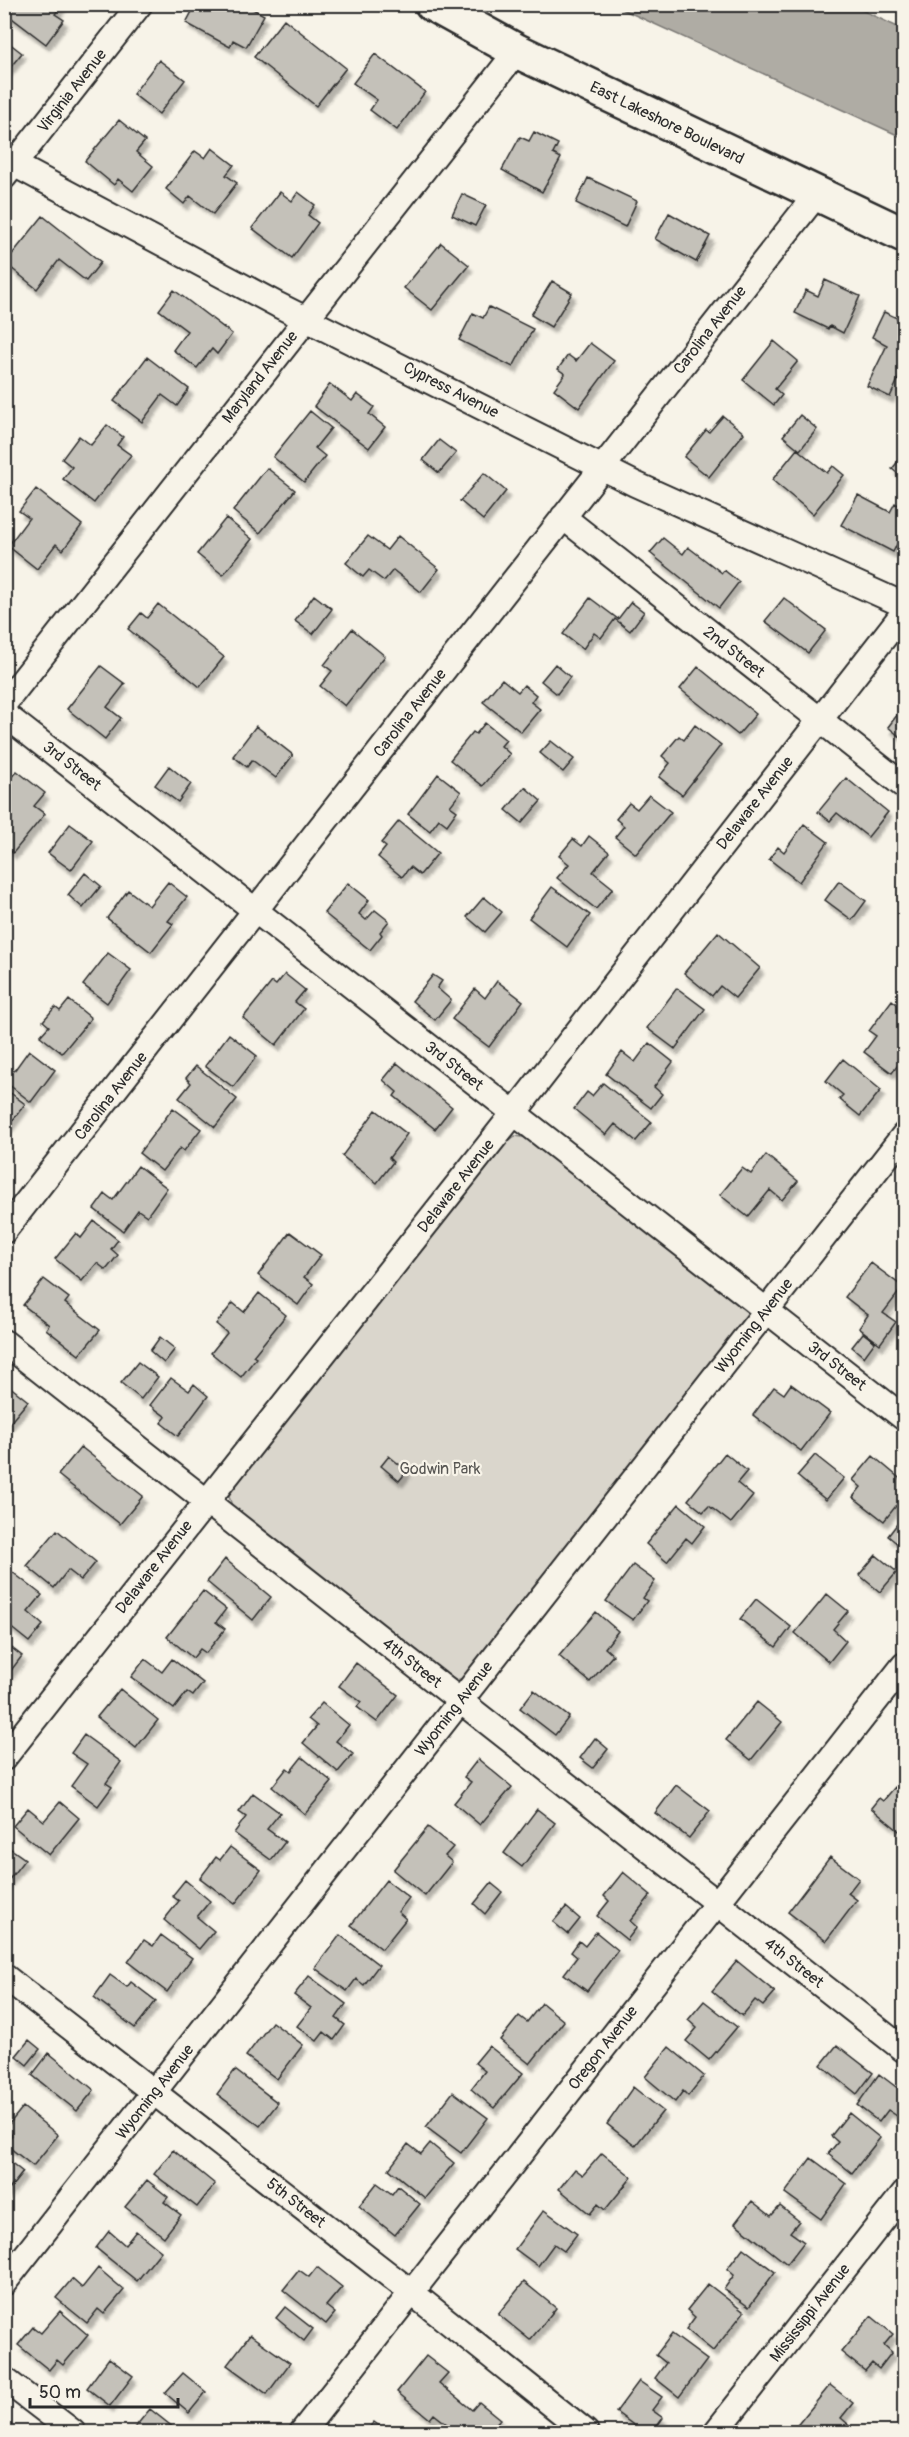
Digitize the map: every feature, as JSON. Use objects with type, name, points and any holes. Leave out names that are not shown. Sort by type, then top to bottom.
[{"type":"street","name":"Virginia Avenue","points":[[8,167],[140,4]]},
{"type":"street","name":"East Lakeshore Boulevard","points":[[432,4],[517,51],[904,235]]},
{"type":"street","name":"Maryland Avenue","points":[[4,704],[517,51]]},
{"type":"street","name":"Cypress Avenue","points":[[8,167],[635,484],[904,605]]},
{"type":"street","name":"Carolina Avenue","points":[[4,1231],[816,195]]},
{"type":"street","name":"2nd Street","points":[[563,517],[904,786]]},
{"type":"street","name":"Delaware Avenue","points":[[4,1758],[514,1113],[904,612]]},
{"type":"street","name":"3rd Street","points":[[4,714],[904,1418]]},
{"type":"street","name":"Wyoming Avenue","points":[[4,2283],[904,1135]]},
{"type":"street","name":"4th Street","points":[[4,1342],[904,2050]]},
{"type":"street","name":"Oregon Avenue","points":[[303,2433],[411,2292],[904,1665]]},
{"type":"street","name":"5th Street","points":[[4,1976],[411,2292],[586,2433]]},
{"type":"street","name":"Mississippi Avenue","points":[[716,2433],[904,2193]]},
{"type":"street","points":[[4,2379],[73,2433]]},
{"type":"green space","name":"Godwin Park","points":[[515,1136],[529,1138],[748,1308],[750,1313],[470,1676],[453,1681],[233,1510],[229,1496],[233,1486],[503,1145]]},
{"type":"shaded area","points":[[613,5],[851,5],[904,30],[904,138]]},
{"type":"building","points":[[16,4],[63,4],[55,14],[64,20],[46,44],[8,15]]},
{"type":"building","points":[[196,4],[244,4],[264,15],[246,47],[233,40],[230,47],[186,23]]},
{"type":"building","points":[[284,19],[346,68],[316,106],[254,57]]},
{"type":"building","points":[[4,39],[22,53],[4,75]]},
{"type":"building","points":[[375,54],[425,92],[397,130],[370,110],[377,100],[353,83]]},
{"type":"building","points":[[159,60],[185,80],[159,114],[133,94]]},
{"type":"building","points":[[119,120],[145,141],[136,152],[153,166],[133,191],[118,179],[114,185],[85,161]]},
{"type":"building","points":[[534,132],[558,144],[553,154],[561,158],[542,192],[502,170],[520,137],[529,141]]},
{"type":"building","points":[[212,148],[234,165],[226,175],[237,183],[213,214],[190,196],[184,204],[166,189],[195,151],[205,158]]},
{"type":"building","points":[[588,178],[637,201],[625,227],[576,203]]},
{"type":"building","points":[[280,192],[292,201],[298,192],[315,205],[308,215],[318,223],[292,258],[252,228]]},
{"type":"building","points":[[462,194],[486,205],[475,226],[452,215]]},
{"type":"building","points":[[669,213],[710,236],[696,262],[655,239]]},
{"type":"building","points":[[43,216],[101,262],[86,281],[59,260],[37,289],[5,263]]},
{"type":"building","points":[[441,243],[469,265],[432,310],[404,288]]},
{"type":"building","points":[[825,280],[860,296],[843,333],[830,326],[828,329],[795,313],[806,290],[818,296]]},
{"type":"building","points":[[552,281],[572,293],[551,327],[531,315]]},
{"type":"building","points":[[174,290],[232,334],[217,354],[212,349],[197,368],[173,350],[187,331],[159,310]]},
{"type":"building","points":[[489,307],[533,329],[513,367],[459,340],[473,313],[483,318]]},
{"type":"building","points":[[884,312],[899,319],[901,316],[904,317],[904,367],[890,397],[867,386],[887,345],[872,337]]},
{"type":"building","points":[[774,341],[798,361],[775,389],[782,395],[774,405],[743,380]]},
{"type":"building","points":[[590,343],[614,361],[579,408],[554,389],[565,374],[558,369],[568,355],[576,361]]},
{"type":"building","points":[[147,357],[189,389],[177,406],[162,395],[142,422],[114,401]]},
{"type":"building","points":[[330,384],[352,401],[357,394],[374,407],[369,414],[385,427],[369,448],[314,406]]},
{"type":"building","points":[[310,411],[331,428],[315,448],[325,456],[304,482],[273,457]]},
{"type":"building","points":[[800,415],[817,429],[800,450],[783,436]]},
{"type":"building","points":[[723,416],[744,433],[709,477],[684,457],[706,430],[709,432]]},
{"type":"building","points":[[107,425],[123,437],[117,445],[131,455],[94,503],[63,479],[72,467],[62,459],[79,436],[91,445]]},
{"type":"building","points":[[439,440],[456,453],[439,473],[423,460]]},
{"type":"building","points":[[797,449],[827,473],[833,466],[844,475],[813,514],[772,480]]},
{"type":"building","points":[[904,454],[904,479],[892,469]]},
{"type":"building","points":[[267,468],[295,490],[260,533],[233,511]]},
{"type":"building","points":[[484,473],[506,491],[483,520],[460,501]]},
{"type":"building","points":[[36,489],[82,525],[63,550],[56,544],[37,569],[8,546],[29,518],[19,511]]},
{"type":"building","points":[[858,495],[890,512],[895,503],[904,508],[904,530],[893,552],[841,525]]},
{"type":"building","points":[[226,518],[252,539],[223,575],[197,554]]},
{"type":"building","points":[[368,536],[387,550],[398,536],[439,569],[421,592],[393,570],[384,581],[369,570],[363,577],[346,563]]},
{"type":"building","points":[[663,538],[683,554],[688,547],[722,573],[724,570],[739,582],[719,608],[650,553]]},
{"type":"building","points":[[314,595],[332,609],[313,634],[295,621]]},
{"type":"building","points":[[590,598],[618,619],[631,602],[644,612],[630,631],[615,619],[601,638],[594,633],[583,649],[563,634]]},
{"type":"building","points":[[784,598],[826,630],[808,653],[765,621]]},
{"type":"building","points":[[158,604],[224,657],[200,687],[128,629],[141,613],[147,618]]},
{"type":"building","points":[[352,629],[385,656],[345,706],[320,686],[332,671],[324,665]]},
{"type":"building","points":[[555,664],[570,677],[557,694],[541,681]]},
{"type":"building","points":[[101,666],[125,684],[107,707],[121,718],[105,739],[67,709]]},
{"type":"building","points":[[698,667],[756,714],[738,735],[680,689]]},
{"type":"building","points":[[502,679],[518,692],[524,685],[536,695],[531,702],[540,709],[521,732],[483,702]]},
{"type":"building","points":[[904,706],[904,740],[888,727]]},
{"type":"building","points":[[485,723],[506,740],[501,746],[510,754],[483,786],[450,760],[473,732],[476,734]]},
{"type":"building","points":[[695,725],[721,745],[682,795],[659,777],[670,763],[662,756],[679,736],[684,740]]},
{"type":"building","points":[[256,726],[293,755],[276,778],[252,760],[247,767],[233,756]]},
{"type":"building","points":[[551,741],[574,759],[563,772],[540,753]]},
{"type":"building","points":[[169,766],[191,784],[178,802],[155,785]]},
{"type":"building","points":[[17,771],[45,793],[34,806],[45,814],[13,853],[4,846],[4,785]]},
{"type":"building","points":[[438,774],[461,792],[450,806],[457,811],[447,825],[439,819],[430,831],[408,814]]},
{"type":"building","points":[[846,778],[888,812],[868,837],[837,813],[830,821],[818,812]]},
{"type":"building","points":[[525,787],[541,801],[522,823],[506,810]]},
{"type":"building","points":[[649,795],[671,812],[636,854],[615,837],[624,826],[616,819],[629,803],[637,809]]},
{"type":"building","points":[[399,821],[438,853],[420,875],[410,867],[402,877],[378,857],[386,847],[381,843]]},
{"type":"building","points":[[70,824],[93,841],[71,870],[48,853]]},
{"type":"building","points":[[804,824],[828,842],[799,882],[769,859],[778,847],[784,852]]},
{"type":"building","points":[[589,836],[609,852],[593,872],[613,888],[596,909],[557,878],[569,864],[559,856],[573,839],[582,846]]},
{"type":"building","points":[[85,873],[101,886],[83,908],[68,895]]},
{"type":"building","points":[[839,881],[866,901],[852,920],[825,900]]},
{"type":"building","points":[[168,882],[187,897],[168,921],[173,924],[151,952],[107,918],[128,890],[149,906]]},
{"type":"building","points":[[348,883],[369,900],[359,914],[366,920],[375,910],[389,921],[380,932],[382,935],[370,950],[324,913]]},
{"type":"building","points":[[552,887],[590,915],[567,947],[529,918]]},
{"type":"building","points":[[484,897],[502,912],[485,932],[467,917]]},
{"type":"building","points":[[718,932],[760,968],[735,998],[720,986],[712,996],[684,973]]},
{"type":"building","points":[[108,953],[131,970],[107,1003],[83,985]]},
{"type":"building","points":[[285,974],[305,990],[295,1002],[304,1009],[276,1045],[243,1018],[272,982],[276,985]]},
{"type":"building","points":[[433,975],[442,981],[437,988],[451,1000],[435,1020],[412,1001]]},
{"type":"building","points":[[497,981],[523,1001],[489,1047],[452,1019],[475,989],[485,998]]},
{"type":"building","points":[[677,988],[705,1009],[675,1049],[647,1028]]},
{"type":"building","points":[[69,1000],[91,1018],[62,1053],[40,1036],[49,1026],[43,1021],[55,1007],[60,1011]]},
{"type":"building","points":[[892,1000],[904,1010],[904,1057],[892,1073],[864,1052],[876,1036],[869,1031]]},
{"type":"building","points":[[229,1034],[257,1056],[233,1087],[205,1066]]},
{"type":"building","points":[[649,1043],[673,1062],[654,1087],[662,1094],[651,1108],[606,1074],[622,1052],[635,1062]]},
{"type":"building","points":[[29,1050],[55,1070],[31,1102],[4,1081],[4,1073],[9,1067],[14,1071]]},
{"type":"building","points":[[843,1059],[881,1090],[860,1116],[839,1099],[843,1095],[826,1081]]},
{"type":"building","points":[[397,1063],[452,1107],[435,1129],[394,1096],[397,1092],[383,1080]]},
{"type":"building","points":[[196,1066],[237,1099],[215,1127],[179,1098],[191,1083],[186,1078]]},
{"type":"building","points":[[603,1083],[652,1122],[636,1141],[615,1124],[606,1135],[574,1109],[587,1092],[592,1096]]},
{"type":"building","points":[[4,1088],[25,1104],[4,1132]]},
{"type":"building","points":[[173,1108],[201,1129],[184,1151],[180,1148],[162,1171],[139,1153]]},
{"type":"building","points":[[376,1110],[407,1134],[389,1158],[393,1162],[377,1183],[342,1156]]},
{"type":"building","points":[[766,1155],[798,1181],[782,1200],[770,1190],[748,1217],[720,1195],[742,1168],[751,1174]]},
{"type":"building","points":[[138,1166],[167,1188],[147,1216],[138,1210],[123,1231],[94,1209],[105,1194],[113,1200]]},
{"type":"building","points":[[94,1221],[118,1240],[111,1249],[118,1255],[106,1270],[97,1263],[82,1281],[55,1259],[76,1233],[81,1238]]},
{"type":"building","points":[[290,1232],[321,1255],[304,1277],[313,1284],[298,1305],[258,1275]]},
{"type":"building","points":[[871,1263],[903,1287],[883,1313],[896,1322],[880,1344],[859,1328],[868,1315],[845,1297]]},
{"type":"building","points":[[44,1279],[69,1298],[65,1303],[100,1330],[79,1355],[46,1329],[49,1325],[23,1305]]},
{"type":"building","points":[[259,1293],[286,1315],[253,1356],[256,1358],[241,1377],[211,1353],[227,1333],[216,1324],[233,1303],[244,1312]]},
{"type":"building","points":[[863,1333],[875,1342],[864,1357],[852,1347]]},
{"type":"building","points":[[160,1337],[175,1349],[164,1363],[150,1351]]},
{"type":"building","points":[[138,1362],[158,1377],[141,1399],[121,1383]]},
{"type":"building","points":[[171,1378],[189,1391],[194,1384],[208,1396],[178,1436],[161,1423],[166,1417],[150,1405]]},
{"type":"building","points":[[4,1382],[28,1401],[4,1430]]},
{"type":"building","points":[[791,1384],[830,1413],[801,1451],[753,1415],[774,1387],[784,1394]]},
{"type":"building","points":[[81,1447],[143,1496],[120,1524],[58,1475]]},
{"type":"building","points":[[725,1453],[747,1471],[737,1483],[753,1496],[731,1523],[709,1506],[703,1512],[688,1500]]},
{"type":"building","points":[[815,1455],[844,1478],[826,1500],[797,1476]]},
{"type":"building","points":[[389,1456],[407,1471],[399,1481],[381,1466]]},
{"type":"building","points":[[873,1456],[904,1482],[904,1496],[884,1521],[853,1497],[861,1487],[853,1480]]},
{"type":"building","points":[[679,1504],[705,1526],[692,1543],[686,1538],[667,1562],[646,1544]]},
{"type":"building","points":[[904,1515],[904,1549],[888,1536]]},
{"type":"building","points":[[57,1530],[96,1562],[81,1580],[68,1570],[54,1588],[27,1566]]},
{"type":"building","points":[[876,1555],[897,1572],[880,1592],[859,1575]]},
{"type":"building","points":[[225,1559],[271,1597],[253,1620],[207,1582]]},
{"type":"building","points":[[633,1565],[655,1581],[643,1598],[647,1601],[633,1620],[606,1601]]},
{"type":"building","points":[[11,1571],[42,1595],[28,1612],[43,1625],[29,1642],[4,1622],[4,1579]]},
{"type":"building","points":[[203,1591],[226,1609],[216,1622],[225,1629],[206,1653],[200,1649],[193,1658],[167,1637]]},
{"type":"building","points":[[827,1594],[848,1611],[833,1629],[846,1641],[829,1662],[795,1633]]},
{"type":"building","points":[[756,1599],[791,1627],[776,1647],[740,1619]]},
{"type":"building","points":[[596,1612],[618,1631],[605,1648],[613,1655],[590,1682],[559,1656]]},
{"type":"building","points":[[4,1642],[22,1656],[9,1673],[4,1670]]},
{"type":"building","points":[[145,1659],[162,1672],[172,1659],[203,1683],[193,1696],[187,1692],[174,1709],[131,1677]]},
{"type":"building","points":[[356,1663],[398,1695],[377,1722],[357,1707],[361,1702],[339,1686]]},
{"type":"building","points":[[120,1689],[158,1720],[136,1748],[97,1717]]},
{"type":"building","points":[[534,1690],[569,1717],[555,1735],[520,1708]]},
{"type":"building","points":[[757,1702],[782,1722],[751,1760],[726,1740]]},
{"type":"building","points":[[322,1703],[349,1725],[336,1741],[353,1754],[338,1772],[303,1743],[317,1726],[308,1719]]},
{"type":"building","points":[[84,1735],[121,1762],[106,1783],[112,1787],[98,1806],[71,1786],[87,1764],[71,1753]]},
{"type":"building","points":[[595,1738],[608,1749],[593,1768],[580,1758]]},
{"type":"building","points":[[302,1757],[332,1782],[305,1814],[272,1787],[287,1768],[291,1771]]},
{"type":"building","points":[[478,1759],[512,1787],[480,1825],[454,1803],[471,1782],[464,1777]]},
{"type":"building","points":[[676,1785],[710,1811],[689,1838],[655,1813]]},
{"type":"building","points":[[895,1787],[904,1795],[904,1835],[871,1808],[879,1798],[883,1801]]},
{"type":"building","points":[[253,1793],[280,1813],[267,1829],[285,1842],[271,1860],[234,1833],[246,1817],[239,1812]]},
{"type":"building","points":[[60,1802],[79,1818],[49,1855],[13,1826],[28,1808],[44,1821]]},
{"type":"building","points":[[537,1809],[555,1823],[522,1867],[504,1853]]},
{"type":"building","points":[[428,1827],[453,1847],[445,1856],[452,1862],[425,1896],[393,1870]]},
{"type":"building","points":[[4,1844],[25,1859],[4,1886]]},
{"type":"building","points":[[230,1847],[261,1870],[235,1904],[200,1878],[216,1857],[220,1860]]},
{"type":"building","points":[[830,1857],[859,1879],[848,1893],[857,1900],[826,1941],[788,1912]]},
{"type":"building","points":[[623,1872],[651,1895],[630,1921],[637,1927],[627,1940],[597,1916],[609,1901],[604,1896]]},
{"type":"building","points":[[185,1880],[210,1901],[197,1917],[214,1931],[199,1949],[164,1920],[179,1901],[172,1896]]},
{"type":"building","points":[[386,1880],[409,1898],[398,1912],[406,1919],[382,1949],[351,1925]]},
{"type":"building","points":[[491,1883],[502,1892],[485,1914],[474,1904]]},
{"type":"building","points":[[566,1907],[580,1919],[568,1934],[553,1922]]},
{"type":"building","points":[[596,1932],[618,1950],[587,1991],[564,1974],[577,1957],[571,1952],[579,1941],[585,1946]]},
{"type":"building","points":[[161,1935],[192,1958],[167,1992],[128,1962],[144,1940],[153,1946]]},
{"type":"building","points":[[340,1935],[379,1965],[364,1985],[356,1979],[347,1991],[315,1968]]},
{"type":"building","points":[[737,1961],[775,1992],[763,2006],[755,2000],[742,2016],[712,1991]]},
{"type":"building","points":[[110,1975],[127,1987],[131,1982],[156,2001],[135,2028],[94,1997]]},
{"type":"building","points":[[309,1976],[346,2004],[336,2018],[345,2025],[334,2040],[324,2032],[317,2041],[297,2026],[311,2008],[294,1995]]},
{"type":"building","points":[[704,2001],[737,2027],[709,2060],[686,2041],[697,2028],[688,2020]]},
{"type":"building","points":[[542,2003],[564,2021],[530,2064],[500,2040],[519,2016],[527,2022]]},
{"type":"building","points":[[272,2022],[303,2045],[277,2079],[246,2056]]},
{"type":"building","points":[[29,2040],[40,2049],[27,2065],[16,2056]]},
{"type":"building","points":[[837,2045],[873,2073],[857,2094],[821,2065]]},
{"type":"building","points":[[489,2046],[523,2073],[494,2108],[471,2089],[485,2071],[475,2063]]},
{"type":"building","points":[[669,2047],[704,2076],[688,2096],[683,2091],[675,2102],[645,2077]]},
{"type":"building","points":[[49,2053],[94,2090],[77,2111],[32,2075]]},
{"type":"building","points":[[235,2070],[278,2103],[260,2126],[217,2094]]},
{"type":"building","points":[[879,2074],[904,2093],[904,2112],[900,2118],[888,2110],[879,2122],[857,2105]]},
{"type":"building","points":[[633,2087],[663,2111],[635,2146],[607,2124]]},
{"type":"building","points":[[453,2092],[488,2118],[461,2153],[426,2127]]},
{"type":"building","points":[[23,2107],[58,2135],[33,2166],[5,2144],[12,2135],[5,2129]]},
{"type":"building","points":[[849,2113],[880,2138],[852,2173],[828,2154],[838,2142],[831,2136]]},
{"type":"building","points":[[430,2143],[454,2163],[425,2198],[389,2169],[408,2144],[421,2154]]},
{"type":"building","points":[[173,2150],[215,2184],[197,2207],[154,2174]]},
{"type":"building","points":[[602,2153],[632,2177],[605,2210],[598,2204],[590,2214],[559,2189],[575,2169],[583,2175]]},
{"type":"building","points":[[4,2157],[23,2172],[4,2196]]},
{"type":"building","points":[[811,2158],[846,2184],[821,2219],[785,2193]]},
{"type":"building","points":[[147,2180],[168,2197],[164,2202],[181,2215],[164,2237],[125,2207]]},
{"type":"building","points":[[377,2183],[392,2194],[398,2186],[420,2204],[395,2235],[359,2206]]},
{"type":"building","points":[[752,2201],[771,2216],[780,2206],[799,2221],[790,2232],[804,2242],[787,2264],[735,2223]]},
{"type":"building","points":[[544,2210],[577,2234],[564,2251],[554,2244],[538,2266],[515,2249]]},
{"type":"building","points":[[109,2231],[125,2245],[136,2231],[161,2251],[137,2281],[96,2248]]},
{"type":"building","points":[[743,2248],[775,2272],[749,2307],[724,2289],[734,2275],[727,2269]]},
{"type":"building","points":[[317,2267],[342,2287],[326,2306],[335,2313],[326,2324],[283,2290],[299,2270],[309,2277]]},
{"type":"building","points":[[98,2268],[124,2290],[104,2314],[98,2309],[87,2323],[56,2298],[72,2279],[82,2288]]},
{"type":"building","points":[[524,2282],[556,2308],[530,2340],[498,2314]]},
{"type":"building","points":[[708,2284],[744,2312],[713,2351],[686,2329],[695,2317],[687,2310]]},
{"type":"building","points":[[285,2307],[313,2329],[304,2341],[276,2318]]},
{"type":"building","points":[[60,2311],[88,2335],[63,2365],[57,2360],[49,2370],[18,2345],[33,2327],[41,2333]]},
{"type":"building","points":[[871,2316],[893,2334],[884,2345],[892,2352],[879,2369],[872,2363],[865,2371],[841,2352]]},
{"type":"building","points":[[672,2334],[707,2360],[679,2397],[655,2378],[666,2363],[656,2355]]},
{"type":"building","points":[[250,2335],[290,2363],[267,2394],[227,2365]]},
{"type":"building","points":[[426,2356],[448,2373],[439,2383],[472,2410],[479,2402],[500,2419],[489,2432],[457,2432],[434,2414],[430,2419],[397,2392]]},
{"type":"building","points":[[109,2358],[133,2376],[110,2406],[87,2388]]},
{"type":"building","points":[[183,2373],[206,2392],[189,2413],[165,2393]]},
{"type":"building","points":[[639,2381],[662,2397],[652,2410],[663,2418],[653,2432],[643,2432],[616,2412]]},
{"type":"building","points":[[830,2385],[853,2403],[841,2418],[854,2429],[851,2432],[800,2432],[795,2428]]},
{"type":"building","points":[[150,2409],[179,2432],[131,2432]]},
{"type":"building","points":[[4,2421],[19,2432],[4,2432]]},
{"type":"building","points":[[374,2422],[388,2432],[365,2432]]}]
